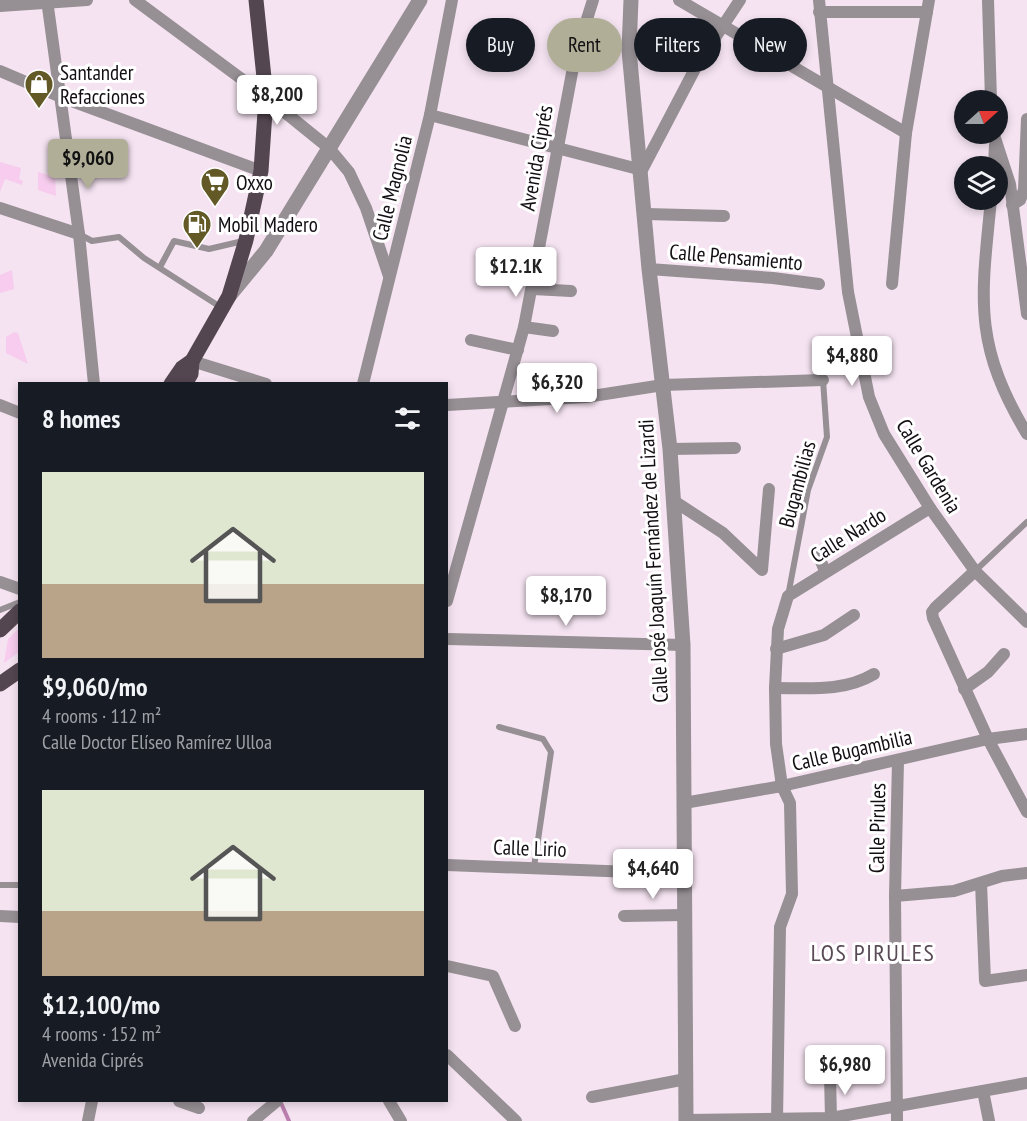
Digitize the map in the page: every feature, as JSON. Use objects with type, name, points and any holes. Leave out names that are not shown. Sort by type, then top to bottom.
[{"type":"main road","points":[[172,382],[182,368],[192,361],[226,302],[246,240],[261,171],[266,97],[256,0]]},
{"type":"main road","points":[[186,382],[191,374],[192,361]]},
{"type":"main road","points":[[0,630],[18,614]]},
{"type":"main road","points":[[0,684],[18,671]]},
{"type":"street","points":[[0,6],[87,0]]},
{"type":"street","points":[[135,0],[266,97],[329,148],[349,172],[366,208],[390,277]]},
{"type":"street","points":[[226,302],[266,251],[420,0]]},
{"type":"street","name":"Calle Magnolia","points":[[364,382],[430,115],[452,0]]},
{"type":"street","name":"Avenida Ciprés","points":[[448,598],[525,327],[575,57],[593,0]]},
{"type":"street","name":"Calle José Joaquín Fernández de Lizardi","points":[[631,0],[629,50],[642,170],[649,269],[670,449],[683,645],[686,1120]]},
{"type":"street","points":[[680,0],[906,133]]},
{"type":"street","points":[[430,115],[642,170],[722,25],[740,0]]},
{"type":"street","points":[[988,0],[992,90]]},
{"type":"street","points":[[47,2],[79,234],[94,382]]},
{"type":"street","points":[[819,6],[928,6],[906,133],[892,284]]},
{"type":"street","name":"Calle Gardenia","points":[[819,6],[830,88],[848,292],[869,397],[884,434],[930,508],[975,571],[1027,622]]},
{"type":"street","points":[[0,71],[61,97],[261,171]]},
{"type":"street","points":[[1012,205],[1020,200],[1024,190],[1027,119]]},
{"type":"street","points":[[998,144],[1010,184],[1027,314]]},
{"type":"street","points":[[0,207],[79,234]]},
{"type":"street","points":[[990,210],[982,289],[986,338],[993,366],[1008,403],[1027,434]]},
{"type":"street","points":[[646,214],[724,216]]},
{"type":"street","name":"Calle Pensamiento","points":[[649,269],[773,278],[819,284]]},
{"type":"street","points":[[533,289],[571,291]]},
{"type":"street","points":[[525,327],[553,331]]},
{"type":"street","points":[[471,340],[518,350]]},
{"type":"street","points":[[192,361],[260,382]]},
{"type":"street","points":[[448,405],[586,397],[663,385],[823,380]]},
{"type":"street","points":[[0,405],[18,412]]},
{"type":"street","points":[[670,449],[735,448]]},
{"type":"street","points":[[674,501],[723,533],[762,570],[769,489]]},
{"type":"street","name":"Calle Nardo","points":[[788,596],[930,508]]},
{"type":"street","points":[[817,552],[825,571]]},
{"type":"street","points":[[975,571],[952,589],[932,612],[964,689],[1027,812]]},
{"type":"street","points":[[0,582],[18,588]]},
{"type":"street","points":[[777,1120],[780,927],[792,894],[790,803],[782,786],[776,744],[775,688],[776,649],[788,596]]},
{"type":"street","points":[[776,649],[824,635],[854,615]]},
{"type":"street","points":[[448,639],[683,645]]},
{"type":"street","points":[[964,689],[988,672],[1004,654]]},
{"type":"street","points":[[775,688],[839,687],[853,685],[874,674]]},
{"type":"street","name":"Calle Bugambilia","points":[[684,803],[782,786],[988,739],[1027,734]]},
{"type":"street","name":"Calle Pirules","points":[[897,1121],[895,896],[898,760]]},
{"type":"street","name":"Calle Lirio","points":[[448,865],[684,874]]},
{"type":"street","name":"Calle Pirules","points":[[895,896],[954,891],[1002,876],[1027,873]]},
{"type":"street","points":[[981,884],[985,981],[1027,975]]},
{"type":"street","points":[[624,916],[684,915]]},
{"type":"street","points":[[0,916],[18,916]]},
{"type":"street","points":[[448,966],[493,976],[515,1026]]},
{"type":"street","points":[[448,1056],[516,1121]]},
{"type":"street","points":[[830,1075],[831,1118]]},
{"type":"street","points":[[592,1097],[686,1079]]},
{"type":"street","points":[[686,1120],[831,1118],[1027,1083]]},
{"type":"street","points":[[983,1091],[989,1121]]},
{"type":"street","points":[[88,1121],[92,1102]]},
{"type":"street","points":[[181,1102],[199,1110]]},
{"type":"street","points":[[390,1102],[401,1121]]},
{"type":"street","points":[[253,1121],[276,1103]]},
{"type":"lane","points":[[79,234],[92,241],[119,237],[160,267],[226,302]]},
{"type":"lane","points":[[160,267],[174,241],[209,249],[246,240]]},
{"type":"lane","name":"Bugambilias","points":[[788,596],[808,490],[827,437],[823,380]]},
{"type":"lane","points":[[975,571],[1027,522]]},
{"type":"lane","points":[[0,610],[18,603]]},
{"type":"lane","points":[[499,728],[543,739],[551,752],[534,867]]},
{"type":"lane","points":[[0,885],[18,885]]},
{"type":"shaded area","points":[[0,162],[21,168],[19,179],[23,181],[22,185],[5,179],[0,192]]},
{"type":"shaded area","points":[[38,172],[55,177],[56,196],[38,190]]},
{"type":"shaded area","points":[[12,270],[14,289],[0,293],[0,275]]},
{"type":"shaded area","points":[[14,332],[18,333],[28,364],[6,353],[6,337]]},
{"type":"shaded area","points":[[18,629],[18,653],[4,663],[8,639]]},
{"type":"waterway","points":[[281,1103],[289,1121]]},
{"type":"place","name":"Santander Refacciones","points":[[39,110]]},
{"type":"place","name":"Oxxo","points":[[215,208]]},
{"type":"place","name":"Mobil Madero","points":[[197,250]]},
{"type":"district","name":"LOS PIRULES","points":[[873,952]]}]
